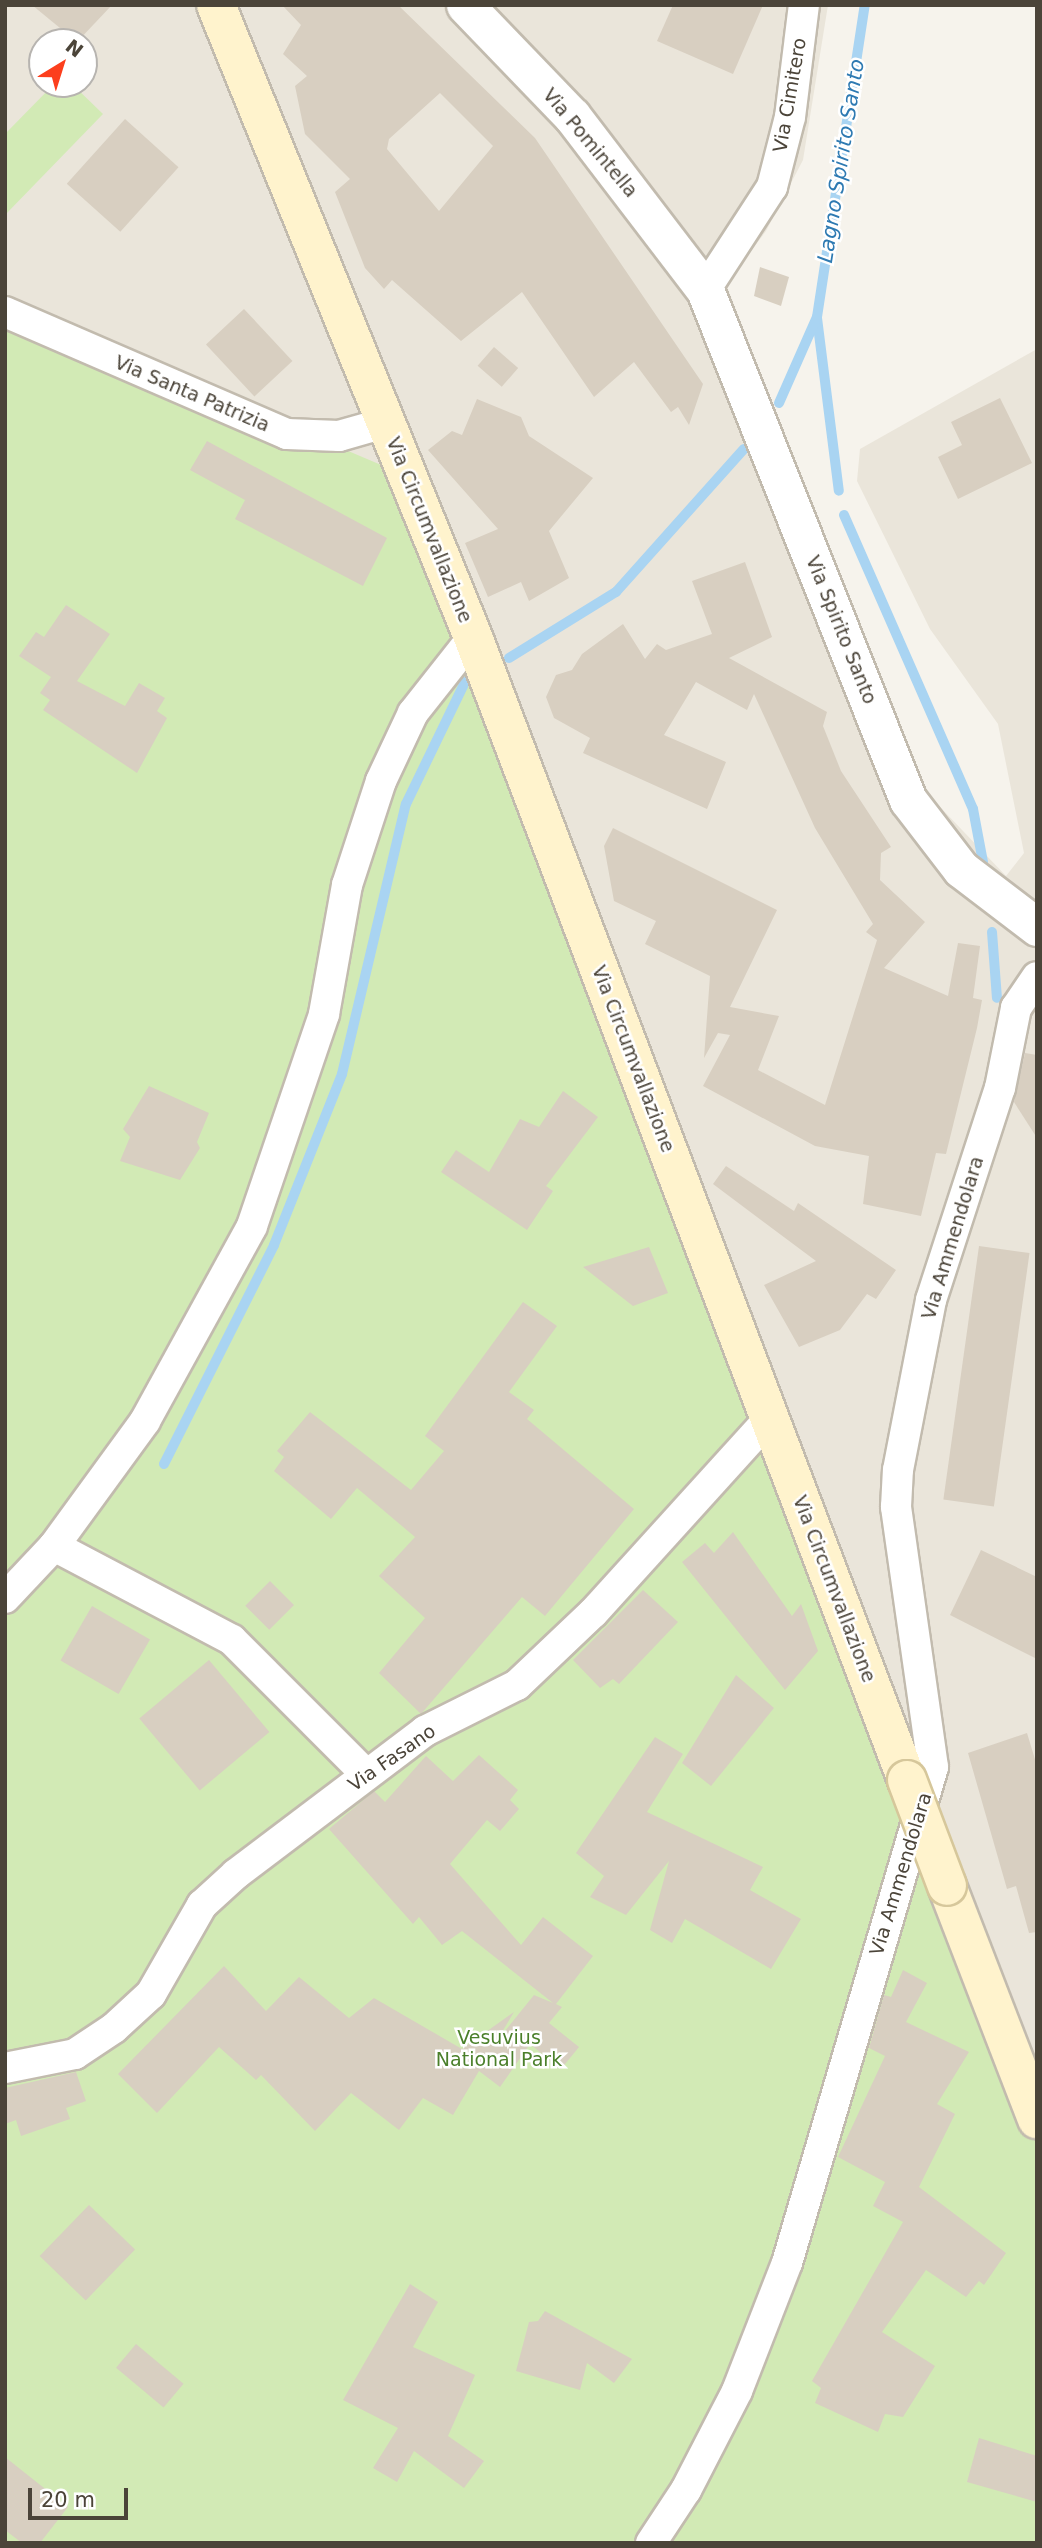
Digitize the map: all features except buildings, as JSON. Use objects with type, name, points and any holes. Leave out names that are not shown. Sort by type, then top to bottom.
[{"type":"main road","name":"Via Circumvallazione","points":[[216,5],[473,637],[1037,2119]]},
{"type":"street","name":"Via Pomintella","points":[[465,5],[572,116],[705,290]]},
{"type":"street","name":"Via Cimitero","points":[[705,290],[772,187],[790,117],[804,5]]},
{"type":"street","name":"Via Spirito Santo","points":[[705,290],[908,800],[961,869],[1037,928]]},
{"type":"street","name":"Via Santa Patrizia","points":[[5,312],[287,434],[340,436],[386,424]]},
{"type":"street","points":[[5,1598],[54,1546],[145,1421],[252,1226],[324,1014],[347,885],[381,781],[414,713],[473,637]]},
{"type":"street","name":"Via Ammendolara","points":[[651,2543],[686,2490],[737,2391],[787,2263],[933,1767],[896,1507],[898,1469],[931,1300],[1000,1088],[1016,1008],[1037,977]]},
{"type":"street","name":"Via Fasano","points":[[5,2068],[75,2054],[114,2028],[151,1994],[202,1905],[365,1773],[425,1731],[517,1685],[593,1613],[769,1419]]},
{"type":"street","points":[[54,1546],[232,1640],[365,1773]]},
{"type":"shaded area","name":"Vesuvius National Park","points":[[5,5],[828,5],[803,160],[766,231],[726,284],[920,786],[1006,876],[1024,853],[998,724],[930,629],[857,481],[860,449],[1037,349],[1037,2543],[5,2543]]},
{"type":"green space","points":[[40,98],[86,98],[103,114],[5,215],[5,134]]},
{"type":"green space","name":"Vesuvius National Park","points":[[5,305],[433,487],[1037,2077],[1037,2543],[5,2543]]},
{"type":"waterway","name":"Lagno Spirito Santo","points":[[779,403],[817,317],[865,5]]},
{"type":"waterway","points":[[817,318],[839,491]]},
{"type":"waterway","points":[[509,658],[616,592],[744,449]]},
{"type":"waterway","points":[[844,515],[973,809],[983,862]]},
{"type":"waterway","points":[[164,1464],[274,1245],[342,1074],[406,804],[465,682]]},
{"type":"waterway","points":[[992,932],[997,998]]}]
